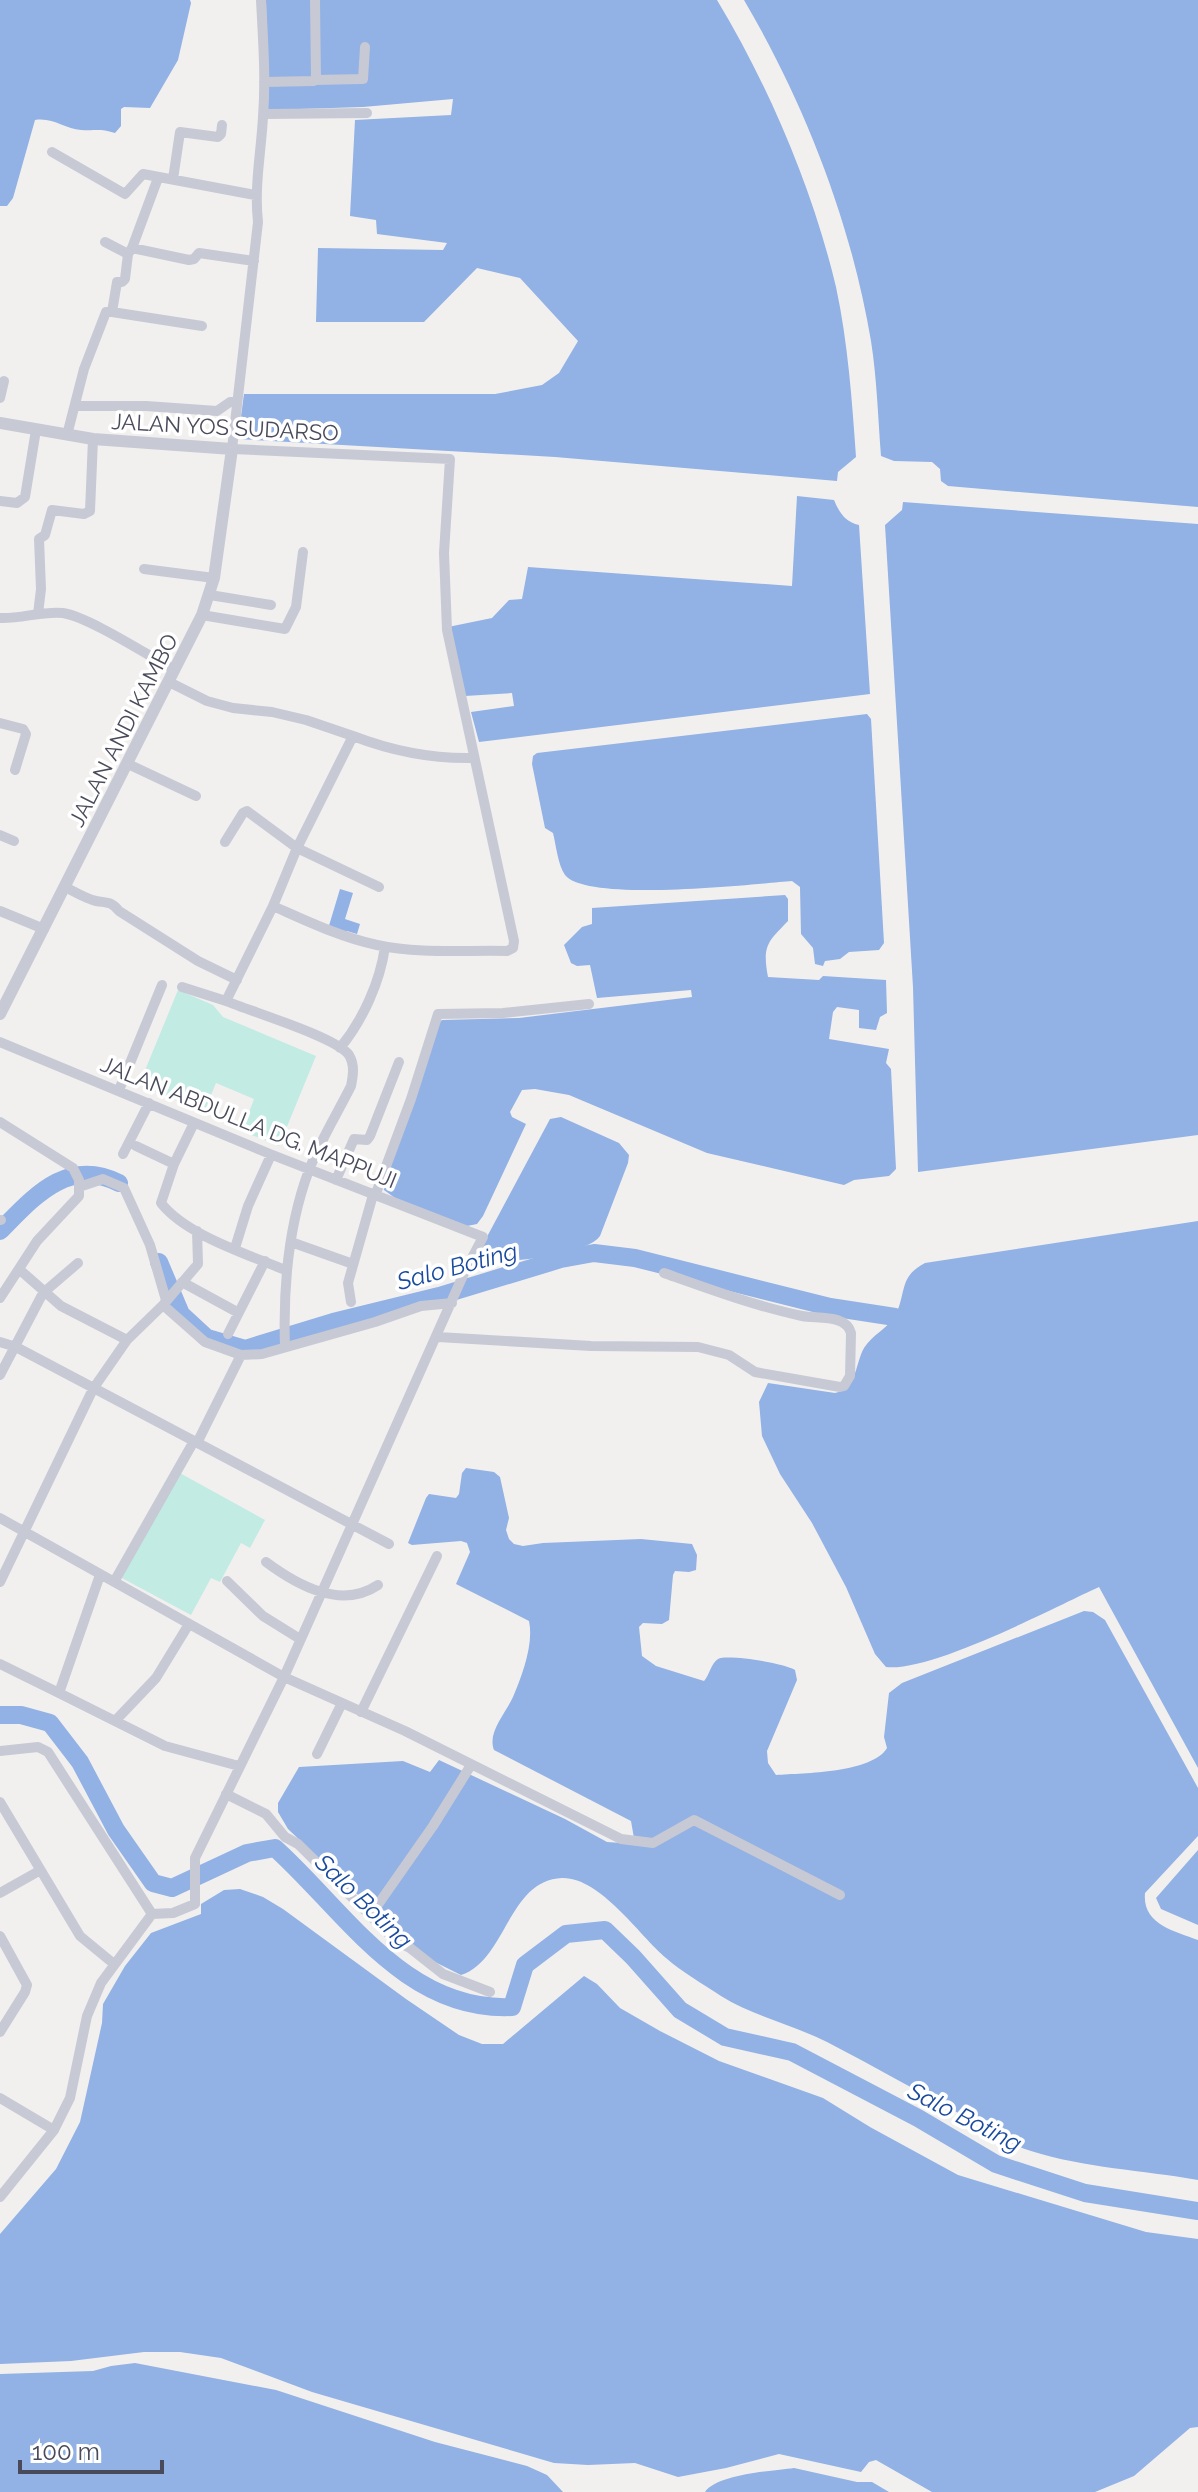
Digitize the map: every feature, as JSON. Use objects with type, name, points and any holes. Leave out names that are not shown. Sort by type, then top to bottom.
[{"type":"street","points":[[232,449],[258,222],[255,195],[264,114],[261,0]]},
{"type":"street","points":[[315,0],[315,80]]},
{"type":"street","points":[[264,82],[363,79],[365,47]]},
{"type":"street","points":[[264,114],[367,113]]},
{"type":"street","points":[[173,179],[180,132],[218,137],[222,125]]},
{"type":"street","points":[[52,152],[125,194],[140,174],[255,195]]},
{"type":"street","points":[[112,312],[117,282],[125,279],[130,251],[158,178]]},
{"type":"street","points":[[105,242],[130,251],[189,260],[199,253],[254,261]]},
{"type":"street","points":[[67,435],[84,369],[106,312],[202,326]]},
{"type":"street","points":[[0,398],[4,381]]},
{"type":"street","points":[[75,406],[146,406],[217,411],[230,402],[237,402]]},
{"type":"street","name":"JALAN YOS SUDARSO","points":[[0,423],[93,439],[450,459],[444,553],[447,630],[474,758]]},
{"type":"street","points":[[0,501],[17,503],[25,497],[36,430]]},
{"type":"street","points":[[38,614],[41,589],[39,539],[45,537],[52,510],[84,514],[90,511],[93,439]]},
{"type":"street","name":"JALAN ANDI KAMBO","points":[[0,1014],[202,615],[214,578],[232,449]]},
{"type":"street","points":[[202,615],[285,629],[296,607],[303,552]]},
{"type":"street","points":[[144,569],[214,578]]},
{"type":"street","points":[[210,595],[271,605]]},
{"type":"street","points":[[0,618],[65,613],[77,617],[207,701],[306,720],[410,753],[474,758],[513,948],[507,951],[385,947],[340,935],[273,906]]},
{"type":"street","points":[[0,723],[23,729],[26,734],[15,770]]},
{"type":"street","points":[[226,1001],[353,736]]},
{"type":"street","points":[[128,764],[196,796]]},
{"type":"street","points":[[225,842],[247,811],[297,848],[379,887]]},
{"type":"street","points":[[0,835],[14,841]]},
{"type":"street","points":[[65,887],[96,901],[105,900],[114,904],[119,911],[198,961],[237,980]]},
{"type":"street","points":[[0,911],[44,929]]},
{"type":"street","points":[[340,1048],[357,1026],[379,972],[385,947]]},
{"type":"street","points":[[119,1090],[162,985]]},
{"type":"street","points":[[182,987],[226,1001],[340,1048],[349,1055],[352,1063],[354,1073],[351,1086],[309,1169],[291,1242],[285,1270],[285,1345]]},
{"type":"street","points":[[351,1302],[348,1283],[353,1264],[438,1014],[503,1013],[589,1004]]},
{"type":"street","name":"JALAN ABDULLA DG. MAPPUJI","points":[[0,1042],[271,1155],[483,1237],[452,1301]]},
{"type":"street","points":[[336,1180],[354,1139],[367,1140],[370,1136],[399,1062]]},
{"type":"street","points":[[123,1154],[149,1103]]},
{"type":"street","points":[[0,1122],[73,1168],[79,1183],[79,1196],[37,1241],[0,1298]]},
{"type":"street","points":[[194,1123],[174,1164],[161,1203],[177,1220],[197,1231],[285,1270]]},
{"type":"street","points":[[136,1146],[174,1164]]},
{"type":"street","points":[[235,1248],[248,1206],[271,1155]]},
{"type":"street","points":[[79,1183],[103,1179],[124,1188],[150,1245],[166,1301],[205,1342],[241,1355],[262,1354],[421,1306],[452,1301]]},
{"type":"street","points":[[0,1582],[93,1389],[127,1340],[166,1301],[199,1261],[197,1231]]},
{"type":"street","points":[[291,1242],[353,1264]]},
{"type":"street","points":[[228,1334],[265,1261]]},
{"type":"street","points":[[0,1375],[43,1293],[78,1263]]},
{"type":"street","points":[[20,1270],[43,1293],[78,1316],[127,1340]]},
{"type":"street","points":[[438,1337],[579,1346],[698,1347],[729,1355],[755,1372],[840,1387],[847,1382],[850,1376],[851,1333],[842,1321],[783,1312],[664,1273]]},
{"type":"street","points":[[180,1285],[237,1312]]},
{"type":"street","points":[[0,2197],[54,2130],[70,2098],[87,2016],[101,1983],[152,1914],[187,1910],[195,1904],[193,1862],[284,1677],[452,1301]]},
{"type":"street","points":[[0,1342],[16,1347],[389,1544]]},
{"type":"street","points":[[114,1582],[241,1355]]},
{"type":"street","points":[[0,1518],[284,1677],[405,1731],[621,1839],[653,1843],[694,1820],[840,1895]]},
{"type":"street","points":[[361,1712],[437,1556]]},
{"type":"street","points":[[266,1562],[287,1578],[320,1592],[359,1594],[378,1585]]},
{"type":"street","points":[[59,1693],[100,1575]]},
{"type":"street","points":[[227,1581],[263,1616],[300,1639]]},
{"type":"street","points":[[115,1721],[156,1678],[189,1624]]},
{"type":"street","points":[[0,1664],[183,1753],[239,1766]]},
{"type":"street","points":[[317,1754],[342,1703]]},
{"type":"street","points":[[0,1751],[38,1747],[48,1752],[152,1914]]},
{"type":"street","points":[[370,1916],[471,1765]]},
{"type":"street","points":[[226,1794],[266,1814],[285,1837],[298,1844],[396,1941],[410,1948],[436,1970],[490,1992]]},
{"type":"street","points":[[0,1802],[80,1936],[114,1964]]},
{"type":"street","points":[[0,1893],[39,1871]]},
{"type":"street","points":[[0,1936],[27,1985],[0,2032]]},
{"type":"street","points":[[0,2098],[54,2130]]},
{"type":"green space","points":[[178,990],[213,1005],[223,1017],[316,1056],[279,1146],[242,1131],[254,1099],[216,1083],[204,1112],[139,1085]]},
{"type":"green space","points":[[178,1472],[265,1520],[250,1548],[241,1543],[220,1582],[211,1578],[191,1615],[120,1577]]},
{"type":"water","points":[[0,0],[190,0],[191,3],[178,60],[150,108],[121,109],[121,126],[115,133],[75,129],[48,120],[35,120],[13,198],[7,206],[0,206]]},
{"type":"water","points":[[266,0],[717,0],[754,67],[787,139],[815,213],[836,287],[847,351],[856,457],[838,472],[837,481],[555,457],[238,439],[244,394],[495,394],[542,385],[559,373],[578,341],[520,278],[477,268],[424,322],[316,322],[318,248],[443,250],[447,243],[377,234],[376,220],[350,216],[355,120],[451,115],[453,99],[363,107],[268,110]]},
{"type":"water","points":[[744,0],[1198,0],[1198,507],[948,486],[941,481],[940,469],[932,462],[894,461],[881,456],[871,341],[838,208],[806,122]]},
{"type":"water","points":[[797,496],[834,500],[843,516],[859,525],[870,694],[479,742],[471,712],[514,706],[512,693],[465,696],[448,627],[492,618],[509,600],[522,599],[528,567],[792,586]]},
{"type":"water","points":[[903,502],[1198,524],[1198,1135],[918,1172],[913,987],[885,525],[902,510]]},
{"type":"water","points":[[867,714],[871,719],[884,943],[879,950],[849,952],[840,959],[825,961],[823,966],[815,964],[813,948],[801,934],[800,887],[792,881],[636,890],[580,883],[565,875],[553,833],[545,828],[532,764],[533,756],[537,753]]},
{"type":"water","points":[[340,889],[353,893],[345,919],[360,924],[357,934],[347,931],[345,935],[328,929]]},
{"type":"water","points":[[785,895],[788,899],[788,921],[768,945],[768,977],[886,980],[887,1013],[880,1017],[876,1030],[859,1028],[859,1010],[837,1007],[833,1012],[829,1039],[889,1049],[886,1063],[891,1069],[896,1169],[889,1176],[854,1180],[844,1185],[707,1153],[569,1095],[535,1089],[522,1090],[510,1112],[512,1117],[526,1124],[477,1224],[467,1226],[395,1198],[384,1190],[383,1184],[438,1024],[442,1020],[519,1018],[692,997],[691,990],[597,998],[590,965],[571,963],[564,945],[582,927],[592,924],[592,908]]},
{"type":"water","points":[[561,1117],[619,1143],[629,1155],[600,1236],[570,1251],[505,1261],[505,1252],[481,1248],[550,1119]]},
{"type":"water","points":[[1198,1221],[1198,1768],[1099,1587],[1024,1623],[932,1660],[886,1667],[875,1654],[846,1587],[812,1523],[780,1474],[762,1436],[759,1402],[768,1383],[835,1393],[848,1387],[864,1348],[895,1316],[907,1280],[916,1268],[925,1263]]},
{"type":"water","points":[[466,1468],[494,1472],[500,1477],[509,1518],[506,1530],[514,1544],[641,1539],[692,1544],[697,1555],[696,1570],[675,1571],[669,1620],[662,1624],[643,1623],[639,1627],[642,1656],[656,1666],[704,1681],[716,1661],[723,1658],[768,1662],[795,1670],[797,1680],[767,1751],[768,1763],[776,1775],[853,1767],[879,1756],[887,1748],[884,1737],[889,1693],[902,1683],[1084,1611],[1093,1612],[1105,1620],[1198,1788],[1198,1836],[1145,1893],[1145,1904],[1161,1925],[1198,1940],[1198,2180],[1072,2161],[1015,2145],[827,2042],[721,1996],[672,1963],[618,1909],[576,1880],[562,1878],[544,1882],[530,1892],[488,1954],[476,1967],[461,1975],[433,1961],[409,1943],[288,1829],[278,1812],[278,1803],[299,1767],[403,1761],[430,1772],[439,1760],[607,1842],[635,1844],[631,1821],[494,1750],[495,1730],[513,1697],[526,1660],[530,1640],[529,1621],[456,1584],[470,1552],[467,1543],[408,1543],[429,1494],[456,1498]]},
{"type":"water","points":[[1198,1850],[1198,1925],[1161,1909],[1156,1898]]},
{"type":"water","points":[[240,1889],[263,1897],[283,1909],[459,2035],[482,2044],[503,2044],[584,1976],[597,1984],[620,2008],[660,2031],[719,2061],[823,2098],[958,2175],[1146,2232],[1198,2239],[1198,2427],[1190,2428],[1134,2476],[1095,2492],[932,2492],[876,2460],[869,2462],[861,2472],[779,2454],[678,2477],[635,2463],[554,2463],[312,2392],[221,2358],[180,2352],[0,2364],[0,2234],[56,2169],[80,2122],[102,2023],[103,2004],[125,1966],[151,1933],[201,1914],[201,1904],[224,1890]]},
{"type":"water","points":[[135,2363],[276,2390],[435,2442],[527,2466],[547,2475],[563,2492],[0,2492],[0,2374],[93,2371]]},
{"type":"water","points":[[794,2468],[857,2482],[872,2482],[889,2492],[705,2492],[711,2486],[733,2477]]},
{"type":"waterway","name":"Salo Boting","points":[[0,1231],[39,1194],[67,1178],[100,1176],[119,1183]]},
{"type":"waterway","name":"Salo Boting","points":[[159,1262],[181,1314],[207,1338],[245,1349],[561,1259],[594,1253],[635,1258],[830,1307],[895,1317]]},
{"type":"waterway","name":"Salo Boting","points":[[0,1715],[21,1715],[50,1723],[80,1762],[116,1830],[153,1883],[172,1888],[247,1853],[275,1848],[380,1953],[408,1976],[440,1993],[474,2004],[512,2007],[525,1965],[566,1934],[605,1930],[680,2010],[725,2037],[792,2052],[918,2118],[996,2164],[1085,2193],[1198,2211]]}]
